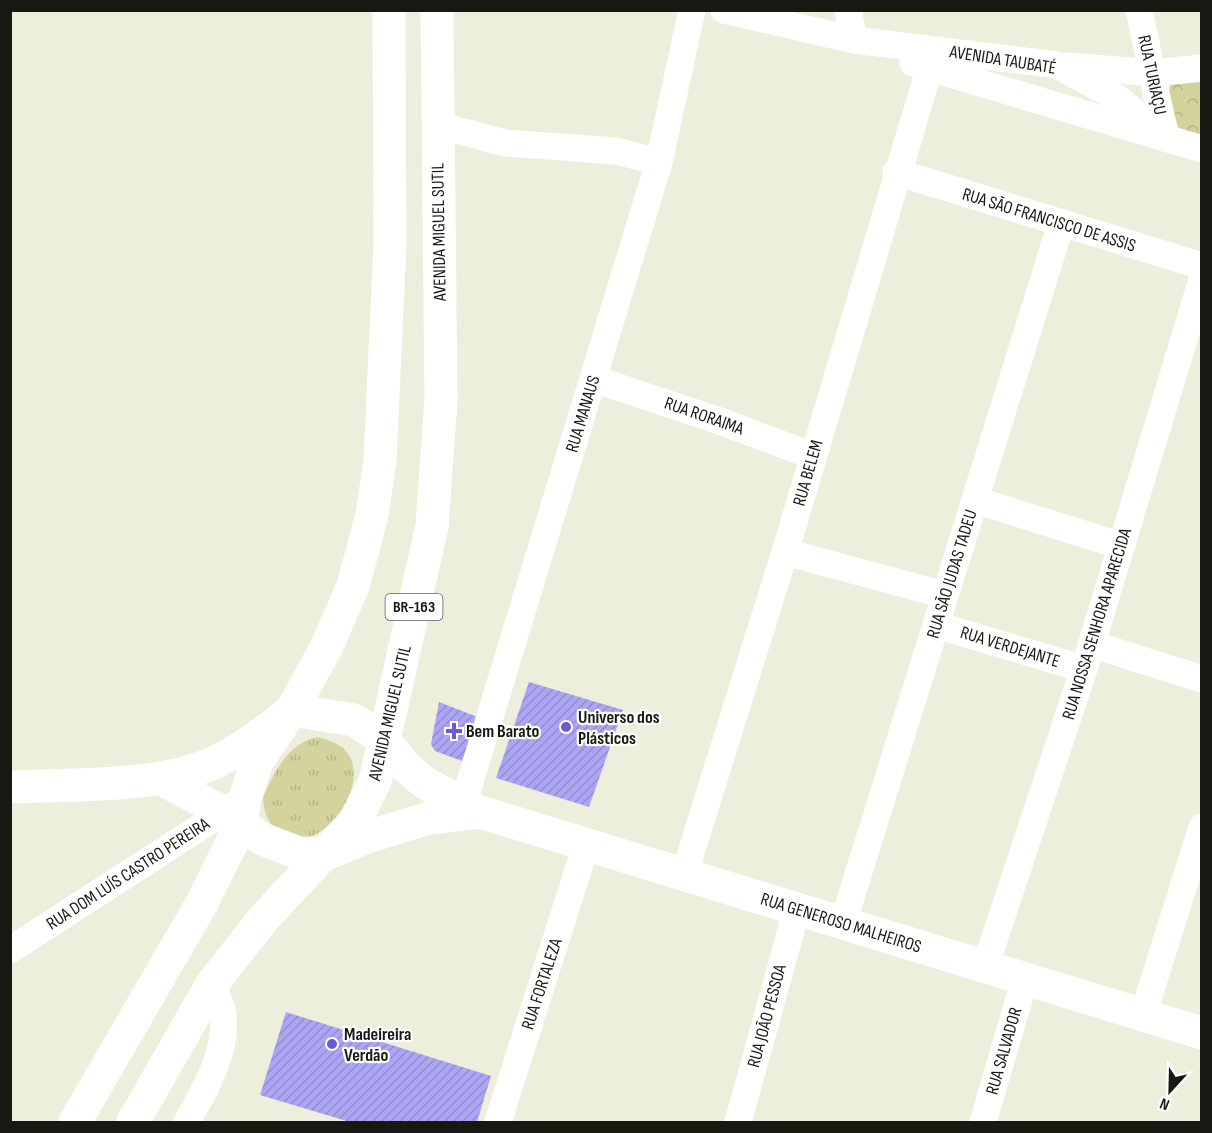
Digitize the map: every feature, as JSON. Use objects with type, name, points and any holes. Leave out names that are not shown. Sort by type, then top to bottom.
[{"type":"main road","points":[[75,1122],[202,903],[257,762],[292,710],[327,646],[352,586],[372,515],[380,460],[390,244],[389,10]]},
{"type":"main road","name":"AVENIDA MIGUEL SUTIL","points":[[139,1119],[212,984],[264,918],[355,821],[375,781],[432,526],[441,400],[437,10]]},
{"type":"main road","points":[[10,787],[161,779],[196,770],[227,756],[292,710],[354,720],[384,740],[406,767],[425,783],[467,810]]},
{"type":"main road","points":[[161,779],[236,811],[262,839],[280,848],[299,853],[326,854],[397,827],[467,810]]},
{"type":"main road","name":"RUA GENEROSO MALHEIROS","points":[[467,810],[1202,1033]]},
{"type":"street","name":"RUA MANAUS","points":[[467,810],[659,162],[692,10]]},
{"type":"street","name":"AVENIDA TAUBATÉ","points":[[724,10],[854,40],[1057,65],[1119,99],[1167,139]]},
{"type":"street","points":[[848,10],[854,40]]},
{"type":"street","name":"RUA TURIAÇU","points":[[1139,10],[1154,73],[1157,106],[1167,139]]},
{"type":"street","name":"AVENIDA TAUBATÉ","points":[[854,40],[929,70],[1202,149]]},
{"type":"street","points":[[1057,65],[1154,73],[1202,68]]},
{"type":"street","name":"RUA BELEM","points":[[684,875],[785,552],[896,172],[929,70]]},
{"type":"street","points":[[438,125],[505,143],[616,151],[659,162]]},
{"type":"street","name":"RUA SÃO FRANCISCO DE ASSIS","points":[[896,172],[1202,266]]},
{"type":"street","name":"RUA SÃO JUDAS TADEU","points":[[843,923],[1061,224]]},
{"type":"street","name":"RUA NOSSA SENHORA APARECIDA","points":[[985,967],[1084,669],[1202,279]]},
{"type":"street","name":"RUA RORAIMA","points":[[594,379],[717,420],[813,456]]},
{"type":"street","points":[[975,500],[1122,546]]},
{"type":"street","points":[[785,552],[945,596]]},
{"type":"street","name":"RUA VERDEJANTE","points":[[936,625],[1084,669]]},
{"type":"street","points":[[1091,644],[1202,679]]},
{"type":"street","name":"RUA DOM LUÍS CASTRO PEREIRA","points":[[10,950],[236,811]]},
{"type":"street","points":[[1143,1015],[1202,827]]},
{"type":"street","name":"RUA FORTALEZA","points":[[498,1122],[586,845]]},
{"type":"street","name":"RUA JOÃO PESSOA","points":[[738,1122],[797,909]]},
{"type":"street","name":"RUA SALVADOR","points":[[983,1122],[1025,979]]},
{"type":"street","points":[[187,1122],[209,1080],[222,1047],[223,1014],[212,984]]},
{"type":"green space","points":[[1201,76],[1201,143],[1180,137],[1167,98],[1171,83]]},
{"type":"green space","points":[[318,737],[343,748],[351,759],[354,772],[352,787],[347,801],[328,826],[316,834],[300,838],[275,828],[266,815],[263,798],[277,769],[290,752],[308,740]]},
{"type":"building","name":"Universo dos Plásticos","points":[[529,682],[623,710],[589,807],[496,778]]},
{"type":"building","name":"Bem Barato","points":[[439,702],[480,718],[462,761],[435,751],[431,744]]},
{"type":"building","name":"Madeireira Verdão","points":[[286,1012],[491,1076],[477,1122],[350,1122],[260,1095]]},
{"type":"place","name":"Universo dos Plásticos","points":[[566,727]]},
{"type":"place","name":"Bem Barato","points":[[454,731]]},
{"type":"place","name":"Madeireira Verdão","points":[[332,1044]]}]
